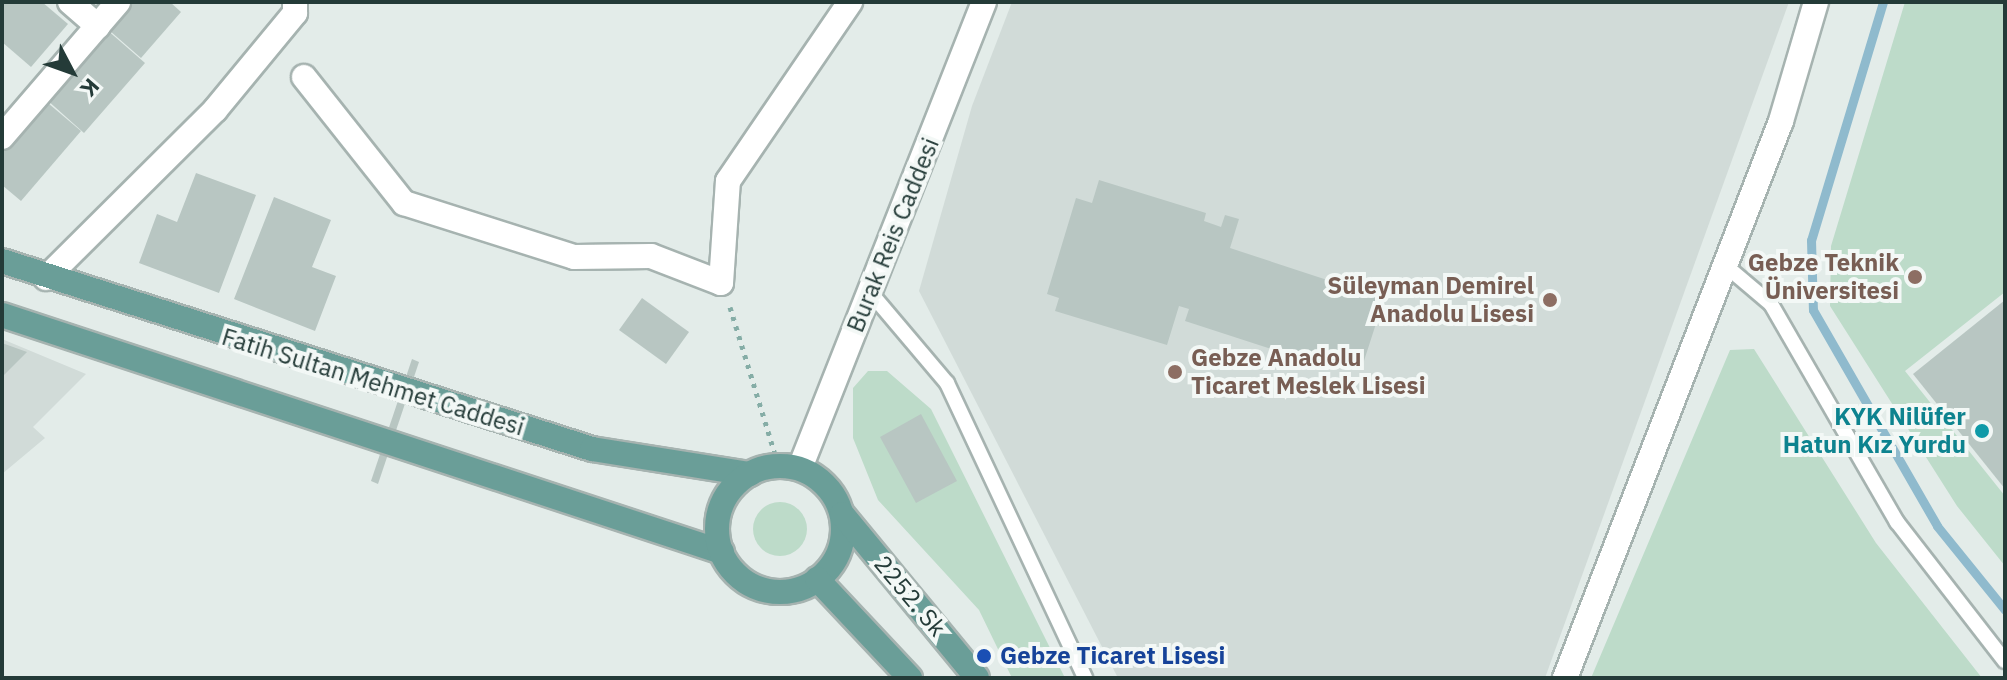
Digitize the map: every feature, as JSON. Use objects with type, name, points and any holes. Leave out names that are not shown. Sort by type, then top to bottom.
[{"type":"main road","name":"Fatih Sultan Mehmet Caddesi","points":[[2,261],[46,278],[592,449],[750,474]]},
{"type":"main road","points":[[2,315],[722,552],[753,586],[793,591],[817,579],[838,554],[842,514],[819,478],[789,466],[750,474],[724,498],[717,519],[722,552]]},
{"type":"main road","name":"2252. Sk","points":[[842,514],[977,678]]},
{"type":"main road","points":[[817,579],[910,678]]},
{"type":"street","points":[[70,2],[98,26]]},
{"type":"street","points":[[2,137],[118,2]]},
{"type":"street","points":[[46,278],[215,110],[295,13],[295,2]]},
{"type":"street","points":[[304,77],[404,203],[574,257],[651,256],[721,283],[728,181],[850,2]]},
{"type":"street","name":"Burak Reis Caddesi","points":[[789,466],[870,292],[984,2]]},
{"type":"street","points":[[1565,678],[1726,266],[1816,2]]},
{"type":"lane","points":[[1726,266],[1771,304],[1897,522],[2005,661]]},
{"type":"lane","points":[[870,292],[947,383],[1085,678]]},
{"type":"path","points":[[721,283],[789,466]]},
{"type":"shaded area","points":[[1012,2],[1789,2],[1545,678],[1118,678],[919,291],[972,106]]},
{"type":"shaded area","points":[[2,339],[86,374],[33,427],[45,438],[2,474]]},
{"type":"green space","name":"Gebze Teknik Üniversitesi","points":[[1905,2],[2005,2],[2005,292],[1905,371],[2005,496],[2005,566],[1957,506],[1830,306],[1831,246]]},
{"type":"green space","points":[[1754,349],[1876,543],[1982,678],[1591,678],[1730,350]]},
{"type":"green space","points":[[868,371],[887,371],[931,409],[1065,678],[1012,678],[979,610],[878,500],[853,438],[853,388]]},
{"type":"green space","points":[[780,502],[799,510],[807,529],[799,548],[780,556],[761,548],[753,529],[761,510]]},
{"type":"building","points":[[2,2],[42,2],[68,24],[31,67],[2,42]]},
{"type":"building","points":[[122,2],[170,2],[181,12],[141,58],[102,24]]},
{"type":"building","points":[[106,29],[145,63],[84,133],[46,99]]},
{"type":"building","points":[[42,98],[81,131],[21,201],[2,185],[2,145]]},
{"type":"building","points":[[196,173],[256,195],[219,293],[139,263],[157,214],[177,222]]},
{"type":"building","points":[[1099,180],[1206,213],[1204,221],[1221,227],[1225,215],[1239,219],[1230,248],[1376,296],[1383,302],[1362,367],[1328,356],[1324,366],[1185,321],[1189,309],[1179,306],[1167,345],[1055,311],[1059,298],[1047,294],[1076,198],[1092,203]]},
{"type":"building","points":[[274,197],[331,220],[312,267],[336,276],[315,331],[234,299]]},
{"type":"building","points":[[642,298],[689,332],[666,364],[619,330]]},
{"type":"building","name":"KYK Nilüfer Hatun Kız Yurdu","points":[[2005,300],[2005,489],[1913,374]]},
{"type":"building","points":[[2,343],[27,352],[2,377]]},
{"type":"building","points":[[412,359],[419,362],[378,484],[371,481]]},
{"type":"building","points":[[921,414],[957,481],[916,503],[880,437]]},
{"type":"waterway","points":[[1883,2],[1811,240],[1813,310],[1937,526],[2005,610]]},
{"type":"place","name":"Gebze Teknik Üniversitesi","points":[[1915,277]]},
{"type":"place","name":"Süleyman Demirel Anadolu Lisesi","points":[[1550,300]]},
{"type":"place","name":"Gebze Anadolu Ticaret Meslek Lisesi","points":[[1175,372]]},
{"type":"place","name":"KYK Nilüfer Hatun Kız Yurdu","points":[[1982,431]]},
{"type":"place","name":"Gebze Ticaret Lisesi","points":[[984,656]]}]
